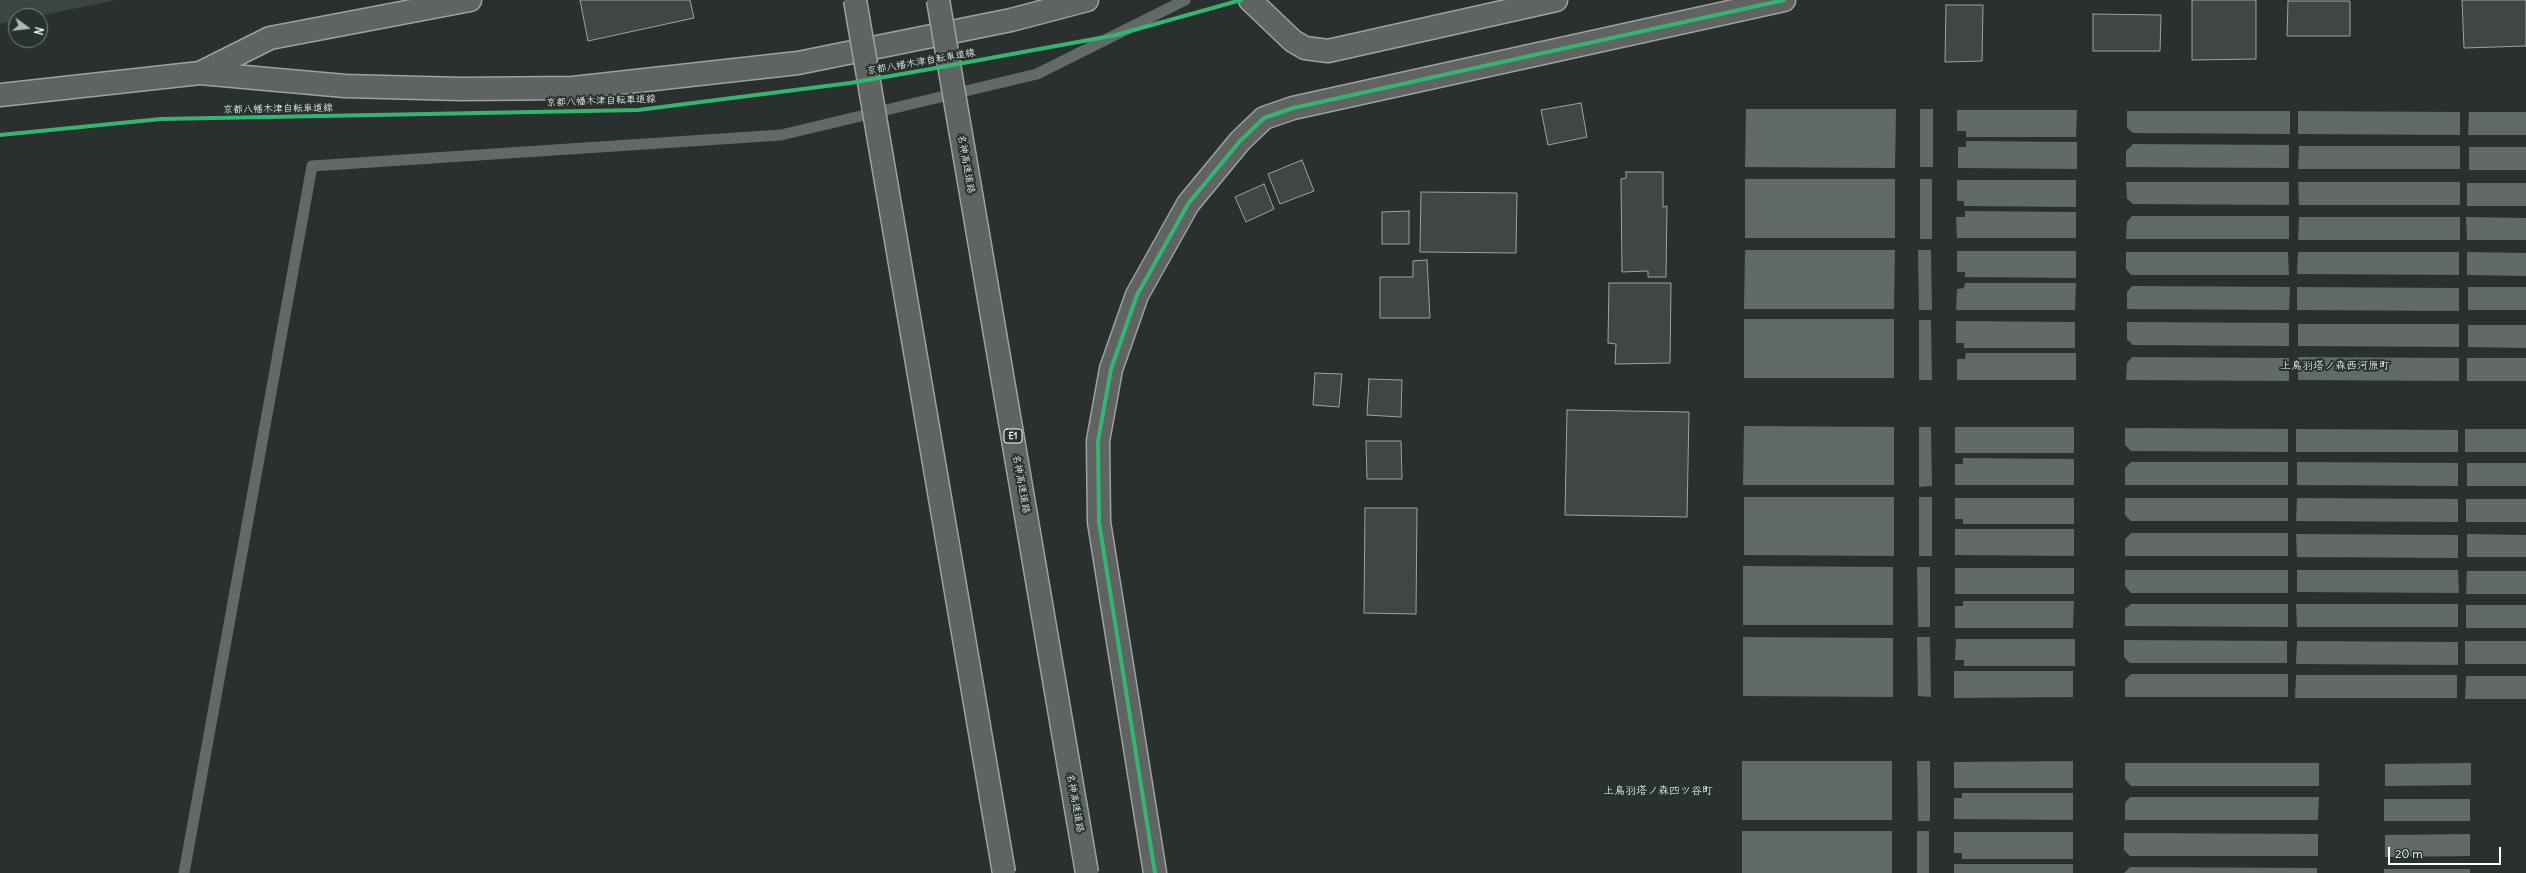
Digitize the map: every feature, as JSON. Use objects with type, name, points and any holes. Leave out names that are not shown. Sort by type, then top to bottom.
[{"type":"main road","points":[[200,73],[270,38],[470,0]]},
{"type":"main road","points":[[855,0],[1004,873]]},
{"type":"main road","name":"名神高速道路","points":[[938,0],[1087,873]]},
{"type":"main road","points":[[0,94],[200,73],[344,86],[462,89],[573,88],[798,63],[1026,16],[1087,0]]},
{"type":"main road","points":[[1250,0],[1292,41],[1305,48],[1328,51],[1556,0]]},
{"type":"main road","points":[[1156,873],[1099,522],[1098,441],[1110,376],[1137,296],[1188,204],[1240,141],[1264,118],[1293,108],[1784,0]]},
{"type":"shaded area","points":[[0,0],[117,0],[48,14],[48,8],[8,8],[8,22],[0,24]]},
{"type":"shaded area","points":[[1746,109],[1896,109],[1895,168],[1745,167]]},
{"type":"shaded area","points":[[1920,109],[1933,109],[1933,167],[1920,167]]},
{"type":"shaded area","points":[[1957,110],[2077,110],[2076,137],[1966,137],[1966,131],[1957,131]]},
{"type":"shaded area","points":[[2127,111],[2290,111],[2290,134],[2133,133],[2127,128]]},
{"type":"shaded area","points":[[2298,111],[2460,112],[2460,135],[2298,134]]},
{"type":"shaded area","points":[[2469,112],[2526,112],[2526,135],[2468,135]]},
{"type":"shaded area","points":[[1966,141],[2077,142],[2077,169],[1958,168],[1958,147],[1966,147]]},
{"type":"shaded area","points":[[2133,144],[2289,145],[2289,168],[2126,167],[2126,151]]},
{"type":"shaded area","points":[[2299,146],[2460,146],[2460,169],[2298,169]]},
{"type":"shaded area","points":[[2469,147],[2526,147],[2526,170],[2469,170]]},
{"type":"shaded area","points":[[1745,179],[1895,179],[1895,238],[1745,238]]},
{"type":"shaded area","points":[[1920,179],[1932,179],[1932,239],[1920,239]]},
{"type":"shaded area","points":[[1957,180],[2076,180],[2076,207],[1964,206],[1964,201],[1957,201]]},
{"type":"shaded area","points":[[2126,182],[2289,182],[2289,205],[2133,204],[2127,199]]},
{"type":"shaded area","points":[[2298,182],[2460,182],[2460,205],[2299,205]]},
{"type":"shaded area","points":[[2467,183],[2526,183],[2526,206],[2467,206]]},
{"type":"shaded area","points":[[1965,211],[2076,212],[2076,238],[1957,238],[1956,217],[1965,217]]},
{"type":"shaded area","points":[[2132,216],[2289,216],[2289,239],[2126,239],[2127,222]]},
{"type":"shaded area","points":[[2299,217],[2460,217],[2460,240],[2298,240]]},
{"type":"shaded area","points":[[2466,217],[2526,218],[2526,240],[2467,240]]},
{"type":"shaded area","points":[[1745,250],[1895,250],[1894,309],[1744,309]]},
{"type":"shaded area","points":[[1918,250],[1931,250],[1932,310],[1919,310]]},
{"type":"shaded area","points":[[1957,251],[2076,251],[2076,278],[1965,277],[1965,272],[1957,272]]},
{"type":"shaded area","points":[[2126,252],[2288,252],[2289,275],[2131,275],[2126,269]]},
{"type":"shaded area","points":[[2298,252],[2459,252],[2459,275],[2297,274]]},
{"type":"shaded area","points":[[2467,252],[2526,253],[2526,276],[2467,275]]},
{"type":"shaded area","points":[[1965,283],[2076,283],[2075,310],[1956,310],[1957,289],[1964,288]]},
{"type":"shaded area","points":[[2132,286],[2290,287],[2289,310],[2127,309],[2127,292]]},
{"type":"shaded area","points":[[2297,287],[2459,288],[2459,311],[2297,310]]},
{"type":"shaded area","points":[[2468,287],[2526,287],[2526,310],[2468,310]]},
{"type":"shaded area","points":[[1744,319],[1894,319],[1894,378],[1744,378]]},
{"type":"shaded area","points":[[1919,320],[1931,320],[1932,380],[1919,380]]},
{"type":"shaded area","points":[[1956,321],[2075,322],[2075,348],[1964,348],[1964,343],[1956,343]]},
{"type":"shaded area","points":[[2127,322],[2289,323],[2289,346],[2133,345],[2127,339]]},
{"type":"shaded area","points":[[2298,324],[2459,324],[2459,347],[2298,346]]},
{"type":"shaded area","points":[[2468,325],[2526,325],[2526,348],[2468,347]]},
{"type":"shaded area","points":[[1966,353],[2076,353],[2076,380],[1957,380],[1957,359],[1965,359]]},
{"type":"shaded area","points":[[2132,357],[2289,358],[2289,381],[2126,380],[2127,363]]},
{"type":"shaded area","points":[[2298,357],[2459,358],[2459,381],[2298,380]]},
{"type":"shaded area","points":[[2467,358],[2526,358],[2526,381],[2467,381]]},
{"type":"shaded area","points":[[1744,426],[1894,427],[1894,485],[1743,485]]},
{"type":"shaded area","points":[[1919,427],[1931,427],[1932,486],[1919,487]]},
{"type":"shaded area","points":[[1955,427],[2074,427],[2074,453],[1955,453]]},
{"type":"shaded area","points":[[2125,428],[2288,429],[2288,452],[2131,451],[2125,445]]},
{"type":"shaded area","points":[[2296,429],[2458,430],[2458,452],[2296,452]]},
{"type":"shaded area","points":[[2465,429],[2526,429],[2526,452],[2465,452]]},
{"type":"shaded area","points":[[1963,458],[2074,459],[2074,485],[1955,485],[1955,464],[1963,464]]},
{"type":"shaded area","points":[[2131,462],[2288,462],[2288,485],[2125,485],[2125,468]]},
{"type":"shaded area","points":[[2297,462],[2458,463],[2458,486],[2297,485]]},
{"type":"shaded area","points":[[2467,463],[2526,463],[2526,486],[2467,486]]},
{"type":"shaded area","points":[[1744,497],[1894,497],[1894,556],[1744,555]]},
{"type":"shaded area","points":[[1919,497],[1932,497],[1932,556],[1919,556]]},
{"type":"shaded area","points":[[1955,498],[2074,498],[2074,524],[1963,524],[1963,519],[1955,519]]},
{"type":"shaded area","points":[[2125,498],[2288,498],[2288,521],[2131,521],[2125,515]]},
{"type":"shaded area","points":[[2297,498],[2458,499],[2458,522],[2296,521]]},
{"type":"shaded area","points":[[2466,499],[2526,499],[2526,522],[2466,522]]},
{"type":"shaded area","points":[[1955,529],[2074,529],[2074,556],[1955,555]]},
{"type":"shaded area","points":[[2131,533],[2288,533],[2288,556],[2125,556],[2125,539]]},
{"type":"shaded area","points":[[2296,534],[2458,535],[2458,558],[2297,557]]},
{"type":"shaded area","points":[[2467,534],[2526,535],[2526,557],[2467,557]]},
{"type":"shaded area","points":[[1743,566],[1893,567],[1893,625],[1743,625]]},
{"type":"shaded area","points":[[1917,567],[1930,567],[1930,627],[1918,627]]},
{"type":"shaded area","points":[[1955,568],[2074,568],[2074,594],[1955,594]]},
{"type":"shaded area","points":[[2125,570],[2288,570],[2288,593],[2131,593],[2125,586]]},
{"type":"shaded area","points":[[2297,570],[2458,570],[2459,593],[2297,592]]},
{"type":"shaded area","points":[[2467,571],[2526,571],[2526,594],[2466,594]]},
{"type":"shaded area","points":[[1963,601],[2074,601],[2073,628],[1955,628],[1955,606],[1963,606]]},
{"type":"shaded area","points":[[2131,604],[2288,604],[2288,627],[2125,626],[2125,609]]},
{"type":"shaded area","points":[[2296,604],[2458,604],[2458,627],[2297,627]]},
{"type":"shaded area","points":[[2466,605],[2526,605],[2526,628],[2466,628]]},
{"type":"shaded area","points":[[1743,637],[1893,638],[1893,697],[1743,696]]},
{"type":"shaded area","points":[[1917,637],[1930,637],[1931,697],[1918,696]]},
{"type":"shaded area","points":[[1956,639],[2075,639],[2075,666],[1964,666],[1964,660],[1955,660]]},
{"type":"shaded area","points":[[2124,640],[2287,641],[2287,663],[2130,663],[2124,657]]},
{"type":"shaded area","points":[[2297,641],[2458,642],[2458,665],[2296,664]]},
{"type":"shaded area","points":[[2465,641],[2526,641],[2526,664],[2465,664]]},
{"type":"shaded area","points":[[1954,671],[2073,671],[2073,697],[1954,698]]},
{"type":"shaded area","points":[[2131,674],[2288,674],[2288,697],[2125,697],[2125,680]]},
{"type":"shaded area","points":[[2296,675],[2457,675],[2457,698],[2295,698]]},
{"type":"shaded area","points":[[2466,676],[2526,676],[2526,699],[2465,699]]},
{"type":"shaded area","points":[[1742,761],[1892,761],[1892,820],[1742,820]]},
{"type":"shaded area","points":[[1917,761],[1930,761],[1930,821],[1918,821]]},
{"type":"shaded area","points":[[2073,761],[2073,788],[1954,788],[1954,762]]},
{"type":"shaded area","points":[[2125,763],[2319,763],[2319,786],[2131,786],[2125,779]]},
{"type":"shaded area","points":[[2471,763],[2471,785],[2385,786],[2385,764]]},
{"type":"shaded area","points":[[1962,793],[2073,793],[2073,820],[1954,819],[1954,798],[1962,798]]},
{"type":"shaded area","points":[[2130,797],[2319,797],[2318,820],[2125,820],[2125,803]]},
{"type":"shaded area","points":[[2384,799],[2470,799],[2470,821],[2384,821]]},
{"type":"shaded area","points":[[1742,831],[1892,831],[1892,873],[1742,873]]},
{"type":"shaded area","points":[[1917,831],[1929,831],[1929,873],[1917,873]]},
{"type":"shaded area","points":[[1954,832],[2073,832],[2073,859],[1962,859],[1962,853],[1954,853]]},
{"type":"shaded area","points":[[2124,833],[2318,834],[2318,856],[2130,856],[2124,850]]},
{"type":"shaded area","points":[[2470,834],[2470,856],[2385,857],[2385,835]]},
{"type":"shaded area","points":[[1954,864],[2073,864],[2073,873],[1954,873]]},
{"type":"shaded area","points":[[2130,867],[2317,868],[2317,873],[2124,873]]},
{"type":"shaded area","points":[[2384,869],[2470,869],[2470,873],[2384,873]]},
{"type":"building","points":[[580,0],[690,0],[694,18],[588,41]]},
{"type":"building","points":[[2192,0],[2256,0],[2256,59],[2192,60]]},
{"type":"building","points":[[2462,0],[2526,0],[2526,46],[2464,48]]},
{"type":"building","points":[[2288,1],[2350,1],[2350,36],[2287,36]]},
{"type":"building","points":[[1946,5],[1983,5],[1982,61],[1945,62]]},
{"type":"building","points":[[2093,14],[2161,15],[2160,51],[2093,51]]},
{"type":"building","points":[[1581,103],[1587,137],[1548,145],[1541,110]]},
{"type":"building","points":[[1302,160],[1314,191],[1280,204],[1268,174]]},
{"type":"building","points":[[1626,172],[1663,172],[1663,207],[1667,206],[1666,277],[1648,277],[1648,271],[1622,272],[1621,179],[1626,178]]},
{"type":"building","points":[[1264,184],[1274,209],[1246,222],[1235,197]]},
{"type":"building","points":[[1421,192],[1517,193],[1516,253],[1420,252]]},
{"type":"building","points":[[1409,211],[1409,244],[1382,244],[1382,212]]},
{"type":"building","points":[[1427,260],[1430,318],[1380,318],[1380,277],[1413,277],[1413,261]]},
{"type":"building","points":[[1609,283],[1671,283],[1670,363],[1615,364],[1616,344],[1608,343]]},
{"type":"building","points":[[1315,373],[1342,374],[1339,407],[1313,405]]},
{"type":"building","points":[[1369,379],[1402,380],[1401,417],[1367,415]]},
{"type":"building","points":[[1567,410],[1689,412],[1687,517],[1565,515]]},
{"type":"building","points":[[1366,441],[1401,441],[1402,479],[1367,479]]},
{"type":"building","points":[[1365,508],[1417,508],[1416,614],[1364,613]]},
{"type":"waterway","points":[[184,873],[312,166],[781,135],[1037,74],[1185,0]]},
{"type":"cycle path","name":"京都八幡木津自転車道線","points":[[0,135],[161,119],[638,110],[850,83],[925,70],[1116,35],[1241,0]]},
{"type":"cycle path","points":[[1155,873],[1099,522],[1098,441],[1111,369],[1137,295],[1188,204],[1240,141],[1264,118],[1293,108],[1784,0]]},
{"type":"district","name":"上鳥羽塔ノ森西河原町","points":[[2335,366]]},
{"type":"district","name":"上鳥羽塔ノ森四ツ谷町","points":[[1658,791]]}]
